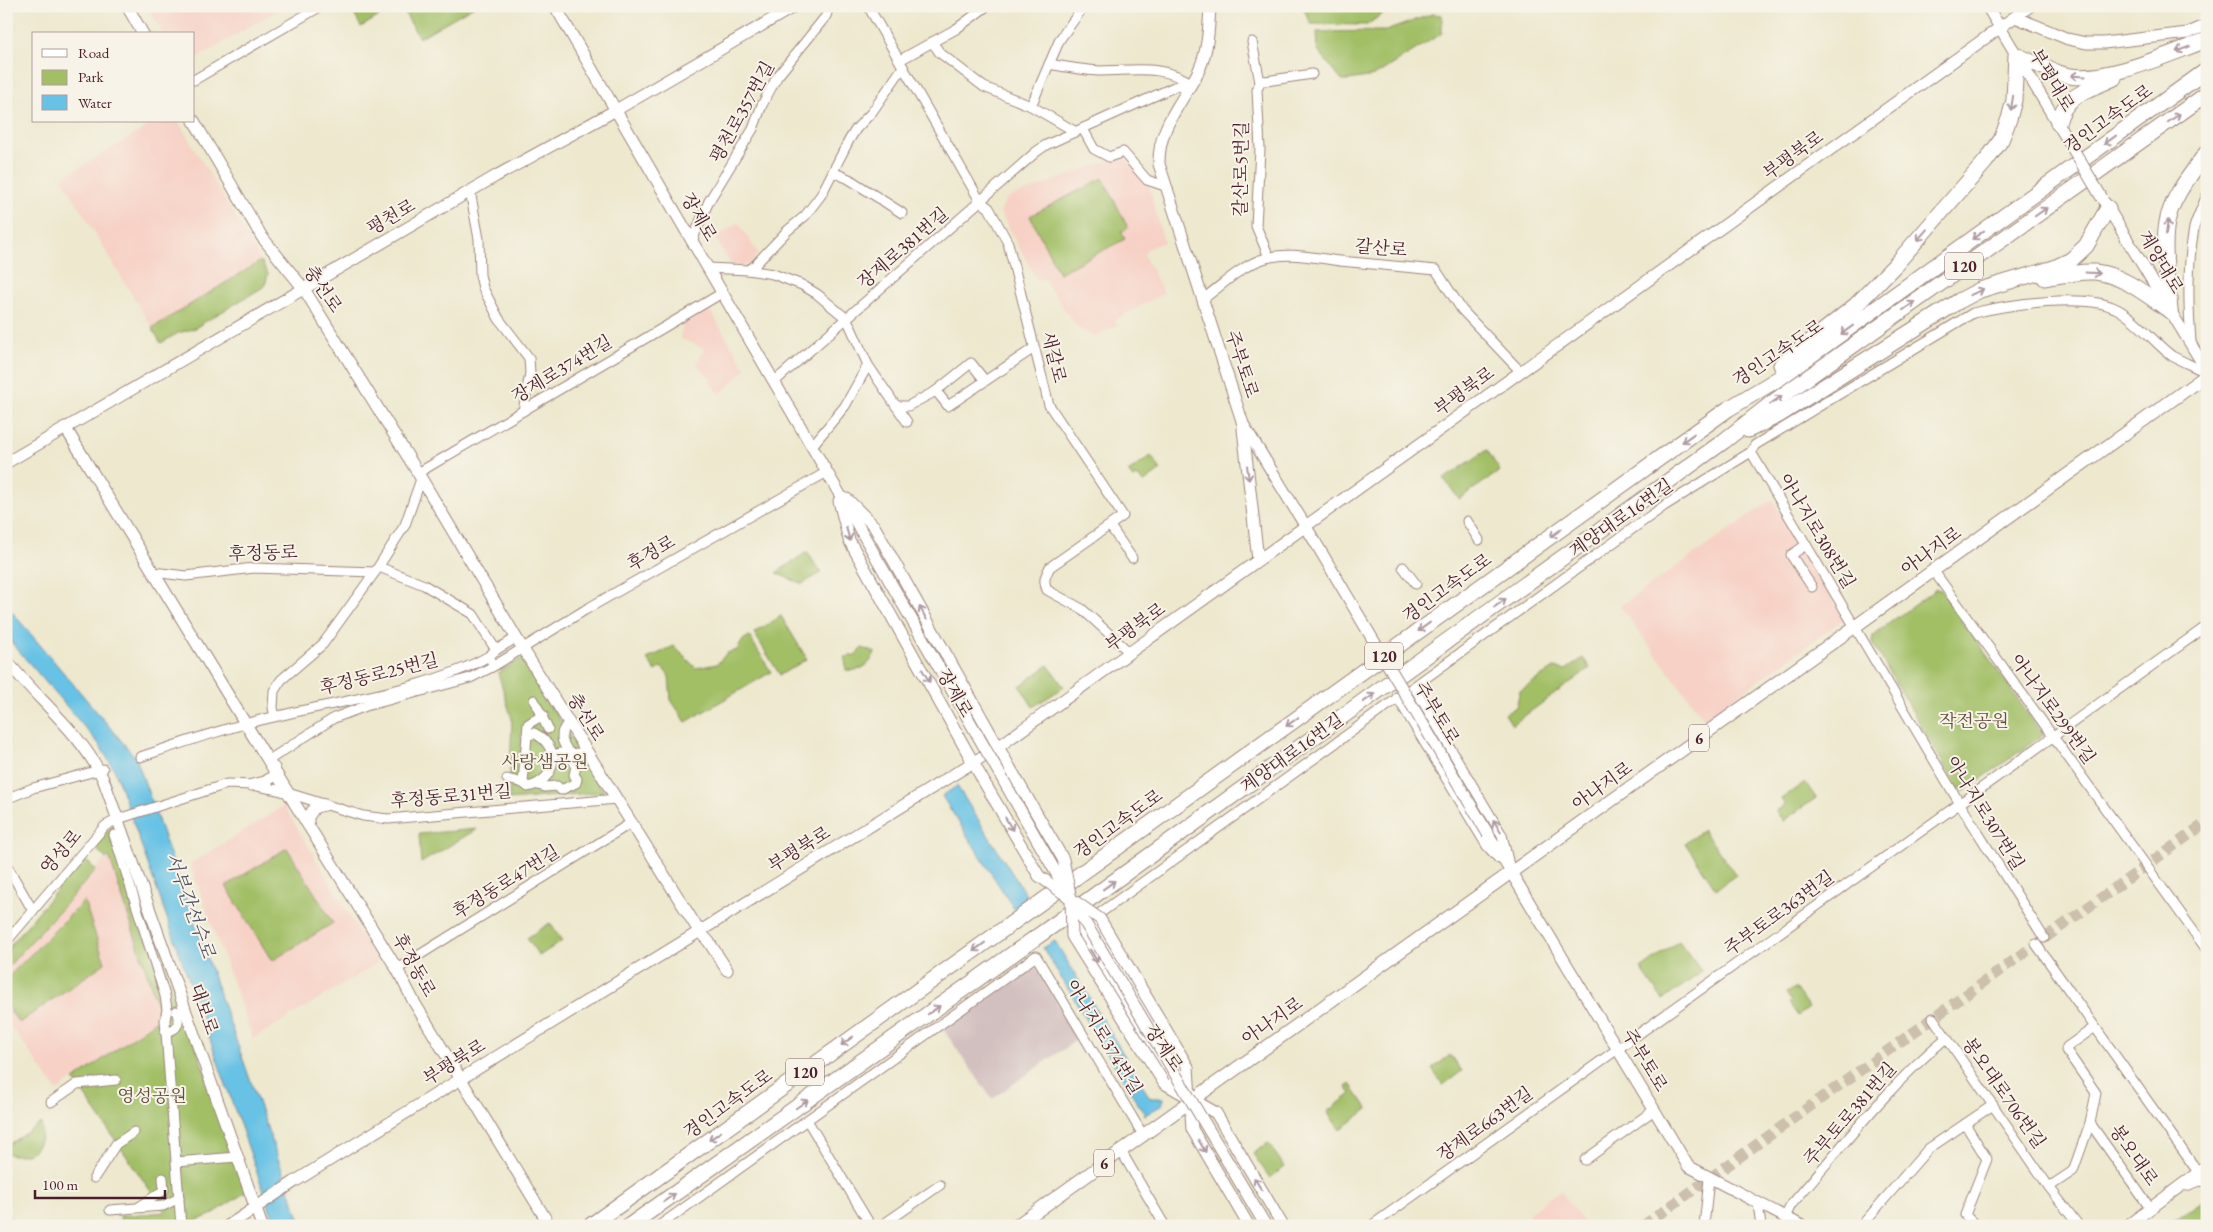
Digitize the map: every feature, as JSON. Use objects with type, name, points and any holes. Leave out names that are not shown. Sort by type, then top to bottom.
[{"type":"highway","points":[[1728,409],[1856,305],[1896,264],[1986,161],[2001,140],[2010,119],[2014,100],[2016,55],[2069,76],[2090,76],[2116,72],[2207,40]]},
{"type":"highway","points":[[2058,123],[2061,110],[2069,100],[2159,58]]},
{"type":"highway","name":"경인고속도로","points":[[590,1226],[1728,409],[1781,376],[2207,70]]},
{"type":"highway","name":"경인고속도로","points":[[629,1226],[1056,924],[1724,441],[1772,403],[2207,94]]},
{"type":"highway","points":[[2170,311],[2165,240],[2167,220],[2178,195],[2207,152]]},
{"type":"highway","points":[[1724,441],[1779,415],[1959,301],[1980,290],[2054,268],[2070,260],[2086,246],[2105,203]]},
{"type":"highway","points":[[2010,280],[2028,280],[2075,273],[2094,272],[2110,274],[2131,285],[2170,311]]},
{"type":"main road","points":[[127,6],[142,32]]},
{"type":"main road","name":"장제로","points":[[555,6],[836,487],[1071,899],[1266,1226]]},
{"type":"main road","name":"평천로","points":[[6,463],[470,191],[616,110],[795,6]]},
{"type":"main road","name":"주부토로","points":[[1210,6],[1204,54],[1199,70],[1174,110],[1161,140],[1159,164],[1243,424],[1306,526],[1511,873],[1688,1166],[1802,1226]]},
{"type":"main road","name":"부평대로","points":[[1987,6],[2086,171]]},
{"type":"main road","name":"부평북로","points":[[228,1226],[294,1182],[698,931],[975,763],[2030,6]]},
{"type":"main road","points":[[2015,17],[2068,39],[2086,43],[2104,43],[2188,33],[2207,25]]},
{"type":"main road","name":"충선로","points":[[195,122],[262,237],[304,289],[420,476],[568,723],[698,931],[710,942],[727,970]]},
{"type":"main road","name":"계양대로","points":[[2086,171],[2207,373]]},
{"type":"main road","name":"아나지로","points":[[1016,1226],[1855,627],[2207,373]]},
{"type":"main road","points":[[1243,424],[1258,560]]},
{"type":"main road","name":"후정동로","points":[[65,427],[397,969],[414,1002],[550,1226]]},
{"type":"main road","name":"장제로","points":[[836,487],[874,526],[1063,859],[1071,899],[1072,936],[1164,1083],[1216,1113],[1283,1226]]},
{"type":"main road","name":"장제로","points":[[836,487],[849,540],[984,782],[1039,876],[1100,919],[1188,1067],[1192,1129],[1249,1226]]},
{"type":"main road","name":"대보로","points":[[7,662],[66,726],[101,769],[180,1008],[237,1157],[258,1206],[262,1226]]},
{"type":"main road","points":[[252,785],[265,782],[274,776],[272,764]]},
{"type":"main road","points":[[308,825],[308,817],[315,807],[325,805]]},
{"type":"main road","name":"봉오대로","points":[[2127,1226],[2202,1169]]},
{"type":"main road","points":[[2179,1187],[2200,1180],[2207,1181]]},
{"type":"street","points":[[195,79],[321,6]]},
{"type":"street","name":"평천로357번길","points":[[692,241],[709,201],[753,129],[762,105],[777,76],[826,16],[829,6]]},
{"type":"street","name":"새갈로","points":[[868,6],[980,201],[989,208],[1008,243],[1049,405],[1123,516],[1110,526]]},
{"type":"street","points":[[748,270],[805,216],[821,195],[856,129],[872,112],[901,64],[932,42],[956,29],[986,6]]},
{"type":"street","points":[[1031,106],[1060,39],[1084,6]]},
{"type":"street","points":[[932,42],[940,53],[984,87],[1031,106],[1080,130],[1094,149],[1109,157],[1124,152],[1148,180],[1165,186]]},
{"type":"street","name":"갈산로5번길","points":[[1252,42],[1260,80],[1257,90],[1260,149],[1256,226],[1269,257]]},
{"type":"street","points":[[1049,64],[1099,71],[1140,69],[1176,74],[1191,83]]},
{"type":"street","points":[[1260,80],[1266,81],[1312,74]]},
{"type":"street","name":"장제로381번길","points":[[774,382],[1036,152],[1046,145],[1174,87],[1191,83]]},
{"type":"street","points":[[833,172],[849,179],[902,213]]},
{"type":"street","points":[[470,191],[479,239],[480,274],[483,288],[499,319],[529,358],[530,373],[523,411]]},
{"type":"street","points":[[2191,345],[2188,294],[2190,266],[2195,227],[2207,195]]},
{"type":"street","name":"갈산로","points":[[1203,299],[1250,264],[1269,257],[1301,255],[1338,261],[1436,270],[1462,310],[1521,372]]},
{"type":"street","points":[[708,268],[748,270],[773,274],[816,294],[847,319],[868,365],[908,422]]},
{"type":"street","name":"장제로374번길","points":[[420,476],[523,411],[722,293]]},
{"type":"street","name":"계양대로16번길","points":[[1091,919],[1397,696],[1414,687],[1664,506],[1751,452],[1755,445],[1964,317],[1984,310],[2078,300],[2100,302],[2118,309],[2172,356],[2207,373]]},
{"type":"street","points":[[936,391],[948,406],[1034,348]]},
{"type":"street","points":[[896,406],[908,406],[936,391],[971,363],[982,377]]},
{"type":"street","points":[[812,446],[845,406],[868,365]]},
{"type":"street","name":"아나지로308번길","points":[[1751,452],[1855,627]]},
{"type":"street","name":"후정로","points":[[272,764],[334,718],[366,706],[470,678],[494,666],[585,610],[827,472]]},
{"type":"street","points":[[420,476],[405,525],[377,569],[424,585],[473,614],[493,653],[494,666]]},
{"type":"street","points":[[1467,521],[1479,540]]},
{"type":"street","points":[[1129,652],[1082,609],[1051,594],[1044,583],[1045,575],[1050,567],[1110,526],[1132,558]]},
{"type":"street","points":[[1806,544],[1791,554],[1812,587]]},
{"type":"street","points":[[1403,567],[1416,584]]},
{"type":"street","name":"후정동로","points":[[153,572],[186,576],[254,568],[377,569]]},
{"type":"street","name":"후정동로25번길","points":[[275,716],[273,708],[274,691],[281,680],[323,644],[377,569]]},
{"type":"street","name":"아나지로299번길","points":[[1934,570],[2207,950]]},
{"type":"street","name":"주부토로363번길","points":[[1618,1049],[2207,626]]},
{"type":"street","name":"아나지로307번길","points":[[1855,627],[1960,804],[2044,938]]},
{"type":"street","points":[[493,653],[516,638]]},
{"type":"street","name":"후정동로25번길","points":[[245,723],[432,679],[493,653]]},
{"type":"street","points":[[1414,687],[1502,835],[1511,873]]},
{"type":"street","points":[[1397,696],[1487,846],[1511,873]]},
{"type":"street","points":[[534,700],[543,715],[548,729],[561,736]]},
{"type":"street","points":[[1407,713],[1410,702],[1416,700],[1424,702]]},
{"type":"street","points":[[523,783],[528,724],[543,715]]},
{"type":"street","points":[[140,757],[245,723]]},
{"type":"street","points":[[538,785],[545,788],[557,786],[561,790],[566,790],[568,786],[573,786],[576,783],[577,779],[574,775],[576,766],[563,744],[561,736],[563,728],[568,723]]},
{"type":"street","points":[[541,738],[548,729]]},
{"type":"street","points":[[507,778],[523,783],[528,788],[538,785],[551,771],[552,755],[547,743],[534,733],[528,736]]},
{"type":"street","points":[[552,755],[587,752]]},
{"type":"street","points":[[6,799],[33,788],[101,769]]},
{"type":"street","name":"후정동로31번길","points":[[168,803],[227,784],[252,785],[278,790],[291,796],[363,816],[388,819],[617,799]]},
{"type":"street","name":"영성로","points":[[6,942],[105,826],[118,819],[168,803]]},
{"type":"street","name":"후정동로47번길","points":[[397,969],[631,823]]},
{"type":"street","points":[[114,835],[165,996],[167,1008],[164,1020],[181,1226]]},
{"type":"street","name":"영성로","points":[[6,864],[33,911]]},
{"type":"street","points":[[1091,919],[1182,1073],[1191,1100],[1170,1079],[1078,928],[1091,919]]},
{"type":"street","points":[[2036,944],[2095,1027],[2202,1169]]},
{"type":"street","name":"아나지로374번길","points":[[807,1120],[1036,956],[1143,1135]]},
{"type":"street","points":[[164,1020],[180,1008]]},
{"type":"street","points":[[166,1032],[173,1031],[178,1026],[180,1008]]},
{"type":"street","name":"봉오대로706번길","points":[[1933,1018],[2049,1187],[2079,1226]]},
{"type":"street","points":[[2049,1187],[2073,1171],[2090,1123],[2096,1093],[2066,1050],[2067,1047],[2095,1027]]},
{"type":"street","name":"주부토로381번길","points":[[1785,1217],[1791,1204],[1890,1090],[1917,1062],[1946,1038]]},
{"type":"street","name":"장제로663번길","points":[[1372,1226],[1618,1049]]},
{"type":"street","points":[[51,1102],[77,1084],[116,1080]]},
{"type":"street","points":[[1861,1226],[1928,1149],[1992,1105]]},
{"type":"street","points":[[1585,1160],[1654,1110]]},
{"type":"street","points":[[659,1226],[807,1120],[871,1226]]},
{"type":"street","name":"봉오대로","points":[[2090,1123],[2150,1208]]},
{"type":"street","points":[[1965,1124],[1987,1159],[1965,1215],[1976,1226]]},
{"type":"street","points":[[94,1178],[116,1144],[134,1132]]},
{"type":"street","points":[[1121,1151],[1164,1225]]},
{"type":"street","points":[[176,1162],[237,1157]]},
{"type":"street","points":[[138,1208],[164,1190],[163,1178]]},
{"type":"street","points":[[1704,1226],[1709,1178]]},
{"type":"street","points":[[881,1226],[940,1185]]},
{"type":"street","points":[[156,1195],[163,1206]]},
{"type":"street","points":[[110,1210],[163,1206],[179,1198]]},
{"type":"street","points":[[1758,1204],[1761,1226]]},
{"type":"street","points":[[6,1224],[9,1222],[11,1226]]},
{"type":"shaded area","points":[[147,6],[284,6],[195,59],[195,32],[162,32]]},
{"type":"shaded area","points":[[155,122],[179,122],[261,261],[152,328],[62,178]]},
{"type":"shaded area","points":[[1123,155],[1149,186],[1164,242],[1147,249],[1144,256],[1164,293],[1115,320],[1117,325],[1095,337],[1077,328],[1044,279],[1037,280],[1000,212],[1006,199]]},
{"type":"shaded area","points":[[738,223],[758,253],[751,263],[742,267],[730,263],[715,238]]},
{"type":"shaded area","points":[[709,309],[746,369],[720,394],[709,383],[711,379],[696,363],[705,349],[680,338],[683,325]]},
{"type":"shaded area","points":[[1772,500],[1844,619],[1704,719],[1620,606]]},
{"type":"shaded area","points":[[284,806],[378,963],[253,1039],[190,864]]},
{"type":"shaded area","points":[[109,855],[161,1017],[57,1091],[6,1019],[6,969]]},
{"type":"shaded area","points":[[1031,964],[1038,969],[1078,1039],[992,1099],[940,1025]]},
{"type":"shaded area","points":[[1560,1190],[1586,1226],[1536,1226],[1528,1214]]},
{"type":"green space","points":[[350,6],[396,6],[361,27]]},
{"type":"green space","points":[[401,6],[474,6],[419,38]]},
{"type":"green space","points":[[1406,6],[1389,9],[1367,25],[1311,24],[1303,7]]},
{"type":"green space","points":[[1432,14],[1442,15],[1442,33],[1374,76],[1342,81],[1318,51],[1317,32],[1386,31]]},
{"type":"green space","points":[[1103,178],[1128,228],[1121,232],[1125,239],[1059,273],[1030,216]]},
{"type":"green space","points":[[261,261],[268,274],[265,286],[193,329],[178,333],[161,343],[152,328]]},
{"type":"green space","points":[[1487,450],[1500,471],[1459,499],[1444,479]]},
{"type":"green space","points":[[1151,456],[1161,470],[1143,483],[1138,476],[1133,478],[1128,472]]},
{"type":"green space","points":[[807,552],[821,573],[802,584],[776,573]]},
{"type":"green space","name":"작전공원","points":[[1936,589],[1941,590],[2043,735],[1964,791],[1957,787],[1872,642],[1873,635]]},
{"type":"green space","points":[[781,616],[807,659],[780,675],[754,633]]},
{"type":"green space","points":[[749,636],[771,672],[686,722],[671,700],[669,676],[662,667],[656,671],[647,659],[674,646],[696,668],[717,664],[727,653],[737,650],[743,640]]},
{"type":"green space","points":[[862,648],[875,652],[873,657],[860,669],[846,670],[845,657],[855,655]]},
{"type":"green space","name":"사랑샘공원","points":[[522,658],[604,792],[509,800],[512,719],[498,673]]},
{"type":"green space","points":[[1583,658],[1590,668],[1512,725],[1505,714],[1516,707],[1520,691],[1554,668],[1566,670]]},
{"type":"green space","points":[[1048,665],[1064,687],[1033,707],[1020,686]]},
{"type":"green space","points":[[1805,782],[1816,798],[1783,821],[1776,811],[1785,805],[1781,799]]},
{"type":"green space","name":"영성공원","points":[[111,827],[120,827],[246,1192],[211,1215],[184,1225],[121,1226],[120,1216],[165,1212],[74,1080],[161,1017],[109,856],[106,859],[96,849],[96,844]]},
{"type":"green space","points":[[477,829],[421,863],[419,834]]},
{"type":"green space","points":[[1703,830],[1736,875],[1716,889],[1685,843]]},
{"type":"green space","points":[[287,848],[333,923],[272,961],[226,886]]},
{"type":"green space","points":[[88,862],[96,870],[6,969],[6,956],[10,946],[79,863]]},
{"type":"green space","points":[[84,901],[105,963],[19,1023],[6,1005],[6,979]]},
{"type":"green space","points":[[550,923],[562,941],[539,956],[527,938]]},
{"type":"green space","points":[[1679,941],[1702,972],[1663,1000],[1641,969]]},
{"type":"green space","points":[[1795,988],[1809,1008],[1798,1016],[1789,1003],[1791,1001],[1786,993]]},
{"type":"green space","points":[[1450,1055],[1462,1071],[1443,1085],[1432,1069]]},
{"type":"green space","points":[[1350,1084],[1368,1109],[1340,1130],[1327,1112],[1351,1094],[1346,1087]]},
{"type":"green space","points":[[41,1123],[40,1141],[34,1150],[24,1155],[12,1155],[6,1152],[6,1146]]},
{"type":"green space","points":[[1268,1143],[1285,1167],[1270,1178],[1253,1154]]},
{"type":"green space","points":[[2207,1198],[2207,1226],[2166,1226]]},
{"type":"water","points":[[6,605],[136,758],[302,1226],[276,1226],[115,771],[99,744],[6,636]]},
{"type":"water","points":[[957,786],[1029,900],[1014,909],[942,796]]},
{"type":"water","points":[[1055,941],[1150,1098],[1164,1098],[1162,1105],[1145,1115],[1043,948]]},
{"type":"tunnel","points":[[1643,1226],[2207,822]]},
{"type":"water label","name":"서부간선수로","points":[[191,905]]}]
